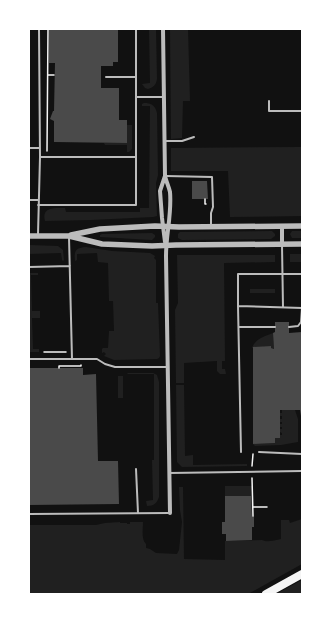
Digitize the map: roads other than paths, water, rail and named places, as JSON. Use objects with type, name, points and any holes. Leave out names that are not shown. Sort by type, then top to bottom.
[{"type":"highway","points":[[266,594],[302,574]]},
{"type":"street","points":[[163,29],[164,176],[160,191],[162,226],[166,246]]},
{"type":"street","points":[[164,176],[170,190],[170,218],[166,246],[170,513]]},
{"type":"street","points":[[69,236],[100,228],[162,226],[302,226]]},
{"type":"street","points":[[282,226],[282,244]]},
{"type":"street","points":[[29,236],[69,236],[102,244],[152,246],[302,244]]},
{"type":"lane","points":[[38,236],[40,157],[39,29]]},
{"type":"lane","points":[[38,205],[136,205],[136,29]]},
{"type":"lane","points":[[106,77],[136,76]]},
{"type":"lane","points":[[136,97],[164,97]]},
{"type":"lane","points":[[268,101],[269,111],[302,111]]},
{"type":"lane","points":[[164,141],[182,141],[194,137]]},
{"type":"lane","points":[[29,148],[40,148]]},
{"type":"lane","points":[[40,157],[136,157]]},
{"type":"lane","points":[[164,176],[212,177],[213,207],[211,213],[211,227]]},
{"type":"lane","points":[[29,200],[38,200]]},
{"type":"lane","points":[[69,236],[72,359]]},
{"type":"lane","points":[[282,244],[283,307]]},
{"type":"lane","points":[[29,267],[70,266]]},
{"type":"lane","points":[[241,452],[238,274],[302,274]]},
{"type":"lane","points":[[238,306],[302,308],[302,322],[298,326],[289,327]]},
{"type":"lane","points":[[238,327],[275,327]]},
{"type":"lane","points":[[29,359],[97,359],[115,367],[168,366]]},
{"type":"lane","points":[[259,452],[302,454]]},
{"type":"lane","points":[[136,469],[138,513]]},
{"type":"lane","points":[[169,473],[302,471]]},
{"type":"lane","points":[[29,514],[170,513]]}]
